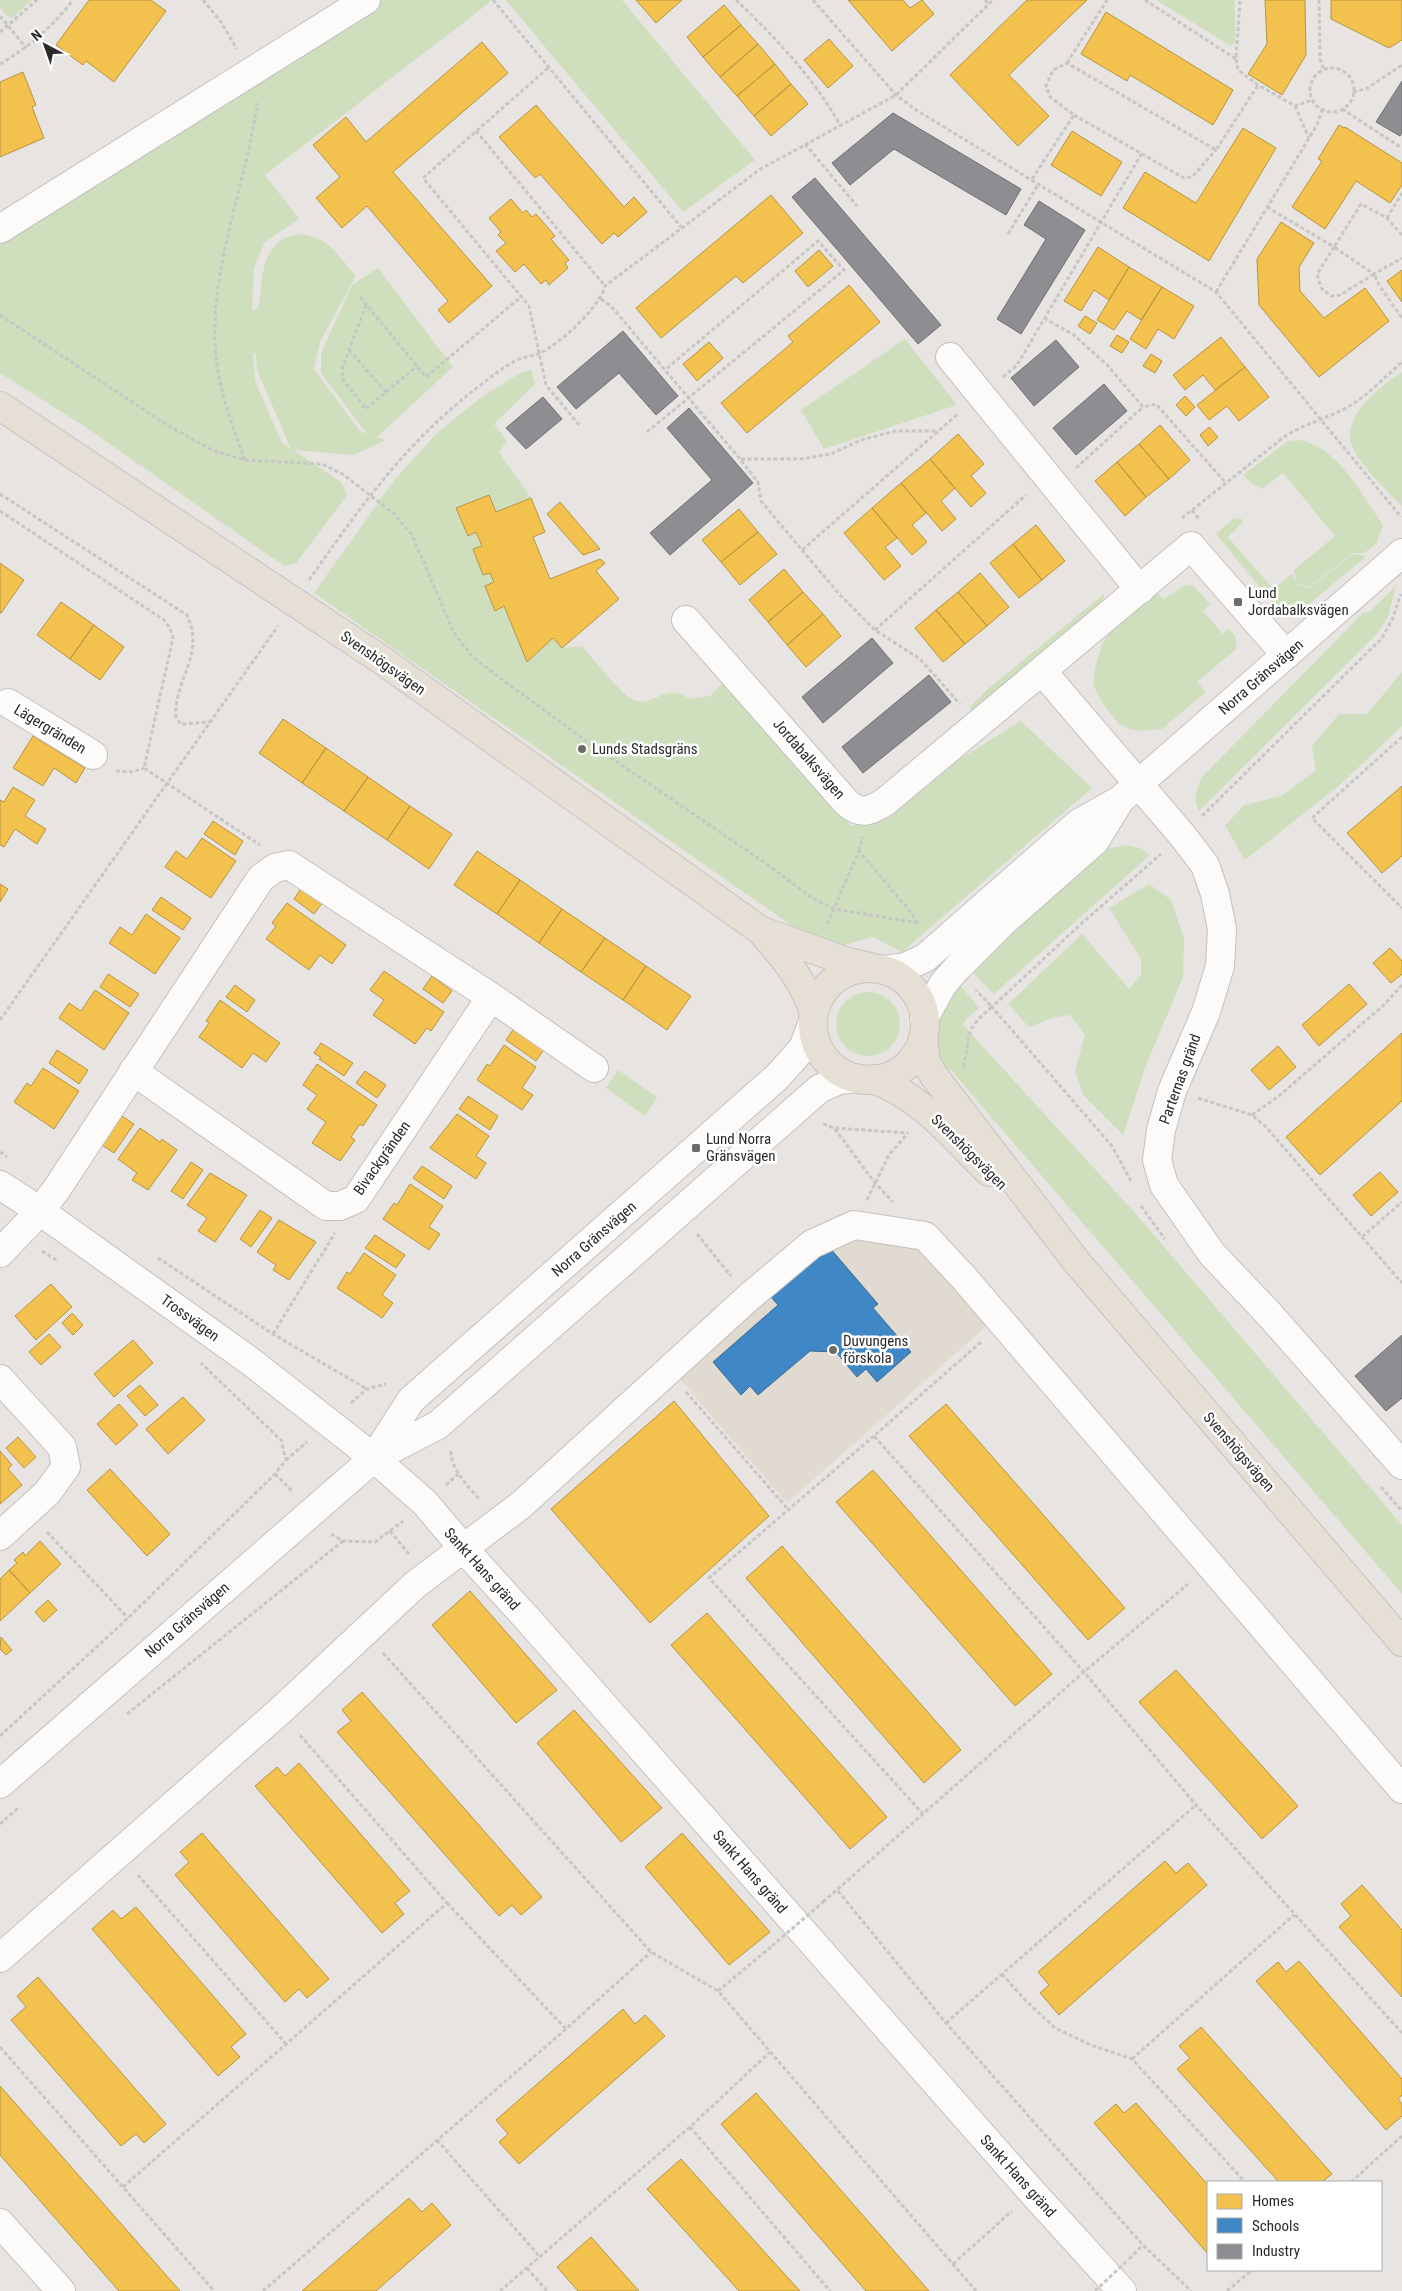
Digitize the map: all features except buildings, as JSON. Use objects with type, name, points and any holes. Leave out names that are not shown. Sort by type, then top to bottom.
[{"type":"main road","name":"Svenshögsvägen","points":[[0,406],[383,661],[760,930],[794,970],[806,989],[814,1018],[818,1046],[824,1056],[838,1070],[904,1093],[928,1111],[1076,1261]]},
{"type":"main road","name":"Svenshögsvägen","points":[[760,930],[848,962],[894,974],[910,986],[919,999],[924,1027],[926,1062],[934,1076],[1076,1261],[1402,1642]]},
{"type":"main road","points":[[814,1018],[821,995],[834,980],[849,972],[880,969]]},
{"type":"main road","points":[[864,1078],[885,1077],[904,1067],[917,1052],[924,1027]]},
{"type":"street","points":[[0,229],[366,0]]},
{"type":"street","points":[[950,357],[1140,590]]},
{"type":"street","name":"Jordabalksvägen","points":[[686,620],[846,802],[854,810],[863,812],[871,811],[886,801],[1191,546],[1286,655]]},
{"type":"street","name":"Norra Gränsvägen","points":[[880,969],[905,967],[925,958],[1079,822],[1129,792],[1402,553]]},
{"type":"street","points":[[1042,671],[1129,792]]},
{"type":"street","name":"Lägergränden","points":[[3,706],[93,755]]},
{"type":"street","name":"Norra Gränsvägen","points":[[924,1027],[943,984],[1002,922],[1095,841],[1129,792]]},
{"type":"street","name":"Parternas gränd","points":[[1129,792],[1182,835],[1205,865],[1215,894],[1222,929],[1220,966],[1206,1012],[1172,1091],[1161,1130],[1157,1160],[1164,1185],[1212,1254],[1270,1315],[1402,1465]]},
{"type":"street","points":[[9,1244],[40,1211],[261,878],[274,868],[290,865],[491,997],[594,1068]]},
{"type":"street","name":"Bivackgränden","points":[[134,1071],[326,1206],[340,1206],[356,1199],[491,997]]},
{"type":"street","name":"Norra Gränsvägen","points":[[374,1458],[410,1400],[777,1077],[803,1048],[814,1018]]},
{"type":"street","name":"Norra Gränsvägen","points":[[0,1784],[188,1618],[374,1458],[438,1425],[819,1089],[839,1080],[864,1078]]},
{"type":"street","name":"Trossvägen","points":[[0,1185],[40,1211],[250,1361],[374,1458]]},
{"type":"street","points":[[0,1958],[280,1711],[416,1584],[464,1550],[521,1505],[749,1297],[812,1244],[854,1225],[925,1236],[1003,1323],[1402,1789]]},
{"type":"street","points":[[0,1379],[62,1447],[66,1467],[47,1493],[0,1536]]},
{"type":"street","name":"Sankt Hans gränd","points":[[374,1458],[425,1503],[464,1550],[532,1624],[1032,2192],[1122,2291]]},
{"type":"street","points":[[0,2223],[61,2291]]},
{"type":"path","points":[[0,32],[37,0]]},
{"type":"path","points":[[0,64],[26,48],[57,19],[73,0]]},
{"type":"path","points":[[203,0],[221,22],[250,74],[258,100],[220,277],[215,342],[218,375],[246,460]]},
{"type":"path","points":[[493,0],[681,227]]},
{"type":"path","points":[[736,0],[759,20],[827,101],[840,125]]},
{"type":"path","points":[[814,0],[896,95],[916,110],[1216,292],[1401,517]]},
{"type":"path","points":[[985,0],[989,4]]},
{"type":"path","points":[[306,584],[403,454],[436,422],[478,387],[513,362],[524,357],[539,354],[561,340],[601,298],[605,286],[759,170],[896,95],[993,0]]},
{"type":"path","points":[[1107,0],[1067,63],[1053,70],[1046,86],[1050,96],[1074,115],[1184,178],[1192,177],[1216,150],[1258,85]]},
{"type":"path","points":[[1146,0],[1236,59]]},
{"type":"path","points":[[1240,0],[1236,59],[1238,70],[1258,85],[1295,106],[1309,139]]},
{"type":"path","points":[[1319,0],[1320,59],[1324,70]]},
{"type":"path","points":[[0,16],[26,48]]},
{"type":"path","points":[[1067,63],[1216,150]]},
{"type":"path","points":[[1353,92],[1366,90],[1402,65]]},
{"type":"path","points":[[548,68],[423,178],[529,306],[546,385],[580,426]]},
{"type":"path","points":[[1331,69],[1344,73],[1350,78],[1353,92],[1348,105],[1342,109],[1329,112],[1322,110],[1312,100],[1310,94],[1312,80],[1324,70],[1331,69]]},
{"type":"path","points":[[1295,106],[1312,100]]},
{"type":"path","points":[[1342,109],[1402,148]]},
{"type":"path","points":[[1216,292],[1318,125],[1322,110]]},
{"type":"path","points":[[1032,179],[1074,115]]},
{"type":"path","points":[[476,131],[605,286]]},
{"type":"path","points":[[805,144],[857,206]]},
{"type":"path","points":[[802,550],[1017,365],[1142,154]]},
{"type":"path","points":[[1008,234],[1039,183]]},
{"type":"path","points":[[1387,218],[1402,193]]},
{"type":"path","points":[[1402,235],[1387,218],[1361,204],[1317,274],[1321,288],[1332,296],[1340,295],[1402,258]]},
{"type":"path","points":[[1267,207],[1334,247],[1374,274],[1379,286],[1402,318]]},
{"type":"path","points":[[647,432],[844,270],[818,241],[666,369]]},
{"type":"path","points":[[360,297],[426,377],[522,296]]},
{"type":"path","points":[[601,298],[612,306],[740,459],[758,482],[761,501],[840,595],[875,630],[920,659],[962,706]]},
{"type":"path","points":[[366,305],[349,350],[342,378],[366,409],[417,366]]},
{"type":"path","points":[[0,315],[186,437],[212,450],[246,460],[322,464],[344,476],[394,514],[412,535],[447,621],[462,645],[472,656],[589,743],[764,862],[812,898],[835,909],[918,923]]},
{"type":"path","points":[[1044,318],[1081,342],[1108,366],[1143,406]]},
{"type":"path","points":[[349,350],[386,392]]},
{"type":"path","points":[[875,630],[1143,406],[1156,404],[1224,482]]},
{"type":"path","points":[[740,459],[801,459],[831,454],[862,440],[896,430],[938,431]]},
{"type":"path","points":[[0,494],[186,615],[192,628],[194,641],[178,699],[176,717],[181,724],[210,722]]},
{"type":"path","points":[[0,511],[147,608],[170,628],[173,638],[144,768],[290,865]]},
{"type":"path","points":[[0,1020],[280,623]]},
{"type":"path","points":[[1402,736],[1312,818],[1402,908]]},
{"type":"path","points":[[1252,1115],[1279,1096],[1385,1004],[1402,985]]},
{"type":"path","points":[[1172,1091],[1252,1115],[1266,1127],[1402,1283]]},
{"type":"path","points":[[834,1128],[875,1183],[894,1203]]},
{"type":"path","points":[[0,1152],[8,1158]]},
{"type":"path","points":[[273,1334],[356,1199]]},
{"type":"path","points":[[1362,1237],[1402,1202]]},
{"type":"path","points":[[692,1228],[749,1297]]},
{"type":"path","points":[[9,1244],[65,1266]]},
{"type":"path","points":[[156,1256],[273,1334],[367,1389]]},
{"type":"path","points":[[923,1814],[709,1578],[787,1508],[874,1436],[1003,1323]]},
{"type":"path","points":[[0,1736],[128,1618],[275,1474],[286,1460],[281,1440],[200,1362]]},
{"type":"path","points":[[668,1372],[787,1508]]},
{"type":"path","points":[[874,1436],[1084,1672],[1196,1805],[1402,2033]]},
{"type":"path","points":[[275,1474],[334,1537],[343,1541],[375,1542],[425,1503],[458,1474]]},
{"type":"path","points":[[27,1512],[128,1618]]},
{"type":"path","points":[[123,1717],[343,1541]]},
{"type":"path","points":[[718,1991],[838,1891],[1084,1672],[1210,1566]]},
{"type":"path","points":[[365,1632],[651,1952],[718,1991],[976,2291]]},
{"type":"path","points":[[280,1711],[447,1903],[566,2029]]},
{"type":"path","points":[[0,1824],[24,1803]]},
{"type":"path","points":[[946,2024],[1196,1805]]},
{"type":"path","points":[[120,1854],[286,2044]]},
{"type":"path","points":[[838,1891],[946,2024],[1143,2245],[1191,2291]]},
{"type":"path","points":[[122,2187],[447,1903]]},
{"type":"path","points":[[1132,2059],[1294,1915]]},
{"type":"path","points":[[262,2291],[566,2029],[651,1952]]},
{"type":"path","points":[[1002,1974],[1026,2001],[1055,2028],[1091,2046],[1132,2059],[1244,2181]]},
{"type":"path","points":[[0,2047],[214,2291]]},
{"type":"path","points":[[500,2291],[690,2127],[770,2052]]},
{"type":"path","points":[[690,2127],[830,2291]]},
{"type":"path","points":[[1352,2181],[1402,2136]]},
{"type":"path","points":[[437,2140],[540,2257]]},
{"type":"path","points":[[953,2264],[1032,2192]]},
{"type":"path","points":[[1095,2291],[1143,2245]]},
{"type":"path","points":[[527,2268],[547,2291]]},
{"type":"path","points":[[1227,2291],[1251,2271]]},
{"type":"shaded area","name":"Duvungens förskola","points":[[864,1232],[923,1247],[990,1323],[787,1503],[677,1376],[826,1241]]},
{"type":"green space","points":[[0,0],[32,0],[12,18],[2,11]]},
{"type":"green space","points":[[382,0],[493,0],[265,175],[299,219],[265,242],[254,268],[252,311],[259,306],[263,273],[269,253],[275,245],[284,239],[295,235],[312,237],[327,244],[339,255],[356,276],[320,342],[314,369],[360,431],[367,434],[321,373],[321,353],[352,285],[378,268],[453,367],[377,437],[386,440],[354,455],[293,450],[341,482],[347,495],[296,563],[284,566],[87,428],[0,373],[0,245]],"holes":[[[253,352],[256,354],[257,370],[291,449],[282,443],[255,381]]]},
{"type":"green space","points":[[506,0],[622,0],[755,160],[683,212]]},
{"type":"green space","points":[[1156,0],[1235,0],[1235,42],[1231,46]]},
{"type":"green space","points":[[905,339],[957,405],[824,449],[801,410]]},
{"type":"green space","points":[[531,370],[535,384],[494,424],[507,441],[499,452],[531,498],[496,512],[489,495],[456,508],[468,536],[476,532],[482,546],[473,550],[483,575],[490,573],[494,582],[485,587],[495,610],[504,606],[527,661],[553,638],[562,648],[582,646],[619,689],[630,698],[638,701],[645,701],[672,693],[680,694],[689,699],[710,696],[723,683],[750,708],[767,732],[851,826],[882,819],[952,764],[1021,721],[1092,788],[902,952],[873,937],[827,950],[314,593],[395,479],[438,432],[483,396],[520,373]]},
{"type":"green space","points":[[1402,372],[1402,506],[1373,476],[1359,458],[1351,443],[1350,432],[1353,421],[1366,402],[1384,385]]},
{"type":"green space","points":[[1300,440],[1314,445],[1338,463],[1358,487],[1383,525],[1376,544],[1364,553],[1353,553],[1309,587],[1297,584],[1294,570],[1335,536],[1283,473],[1262,489],[1252,484],[1243,475],[1288,441]]},
{"type":"green space","points":[[1234,518],[1242,519],[1243,522],[1228,537],[1273,589],[1292,574],[1297,585],[1309,588],[1353,554],[1367,556],[1297,614],[1277,612],[1271,601],[1216,534]]},
{"type":"green space","points":[[1186,585],[1194,586],[1210,604],[1203,611],[1223,634],[1229,629],[1236,637],[1236,649],[1197,682],[1206,692],[1162,729],[1141,731],[1129,729],[1119,724],[1103,704],[1093,685],[1095,668],[1102,644],[1111,631],[1157,592],[1163,599]]},
{"type":"green space","points":[[1396,586],[1388,617],[1378,633],[1199,811],[1196,794],[1203,776],[1363,613],[1369,612]]},
{"type":"green space","points":[[1104,594],[1103,602],[974,712],[970,707],[988,689]]},
{"type":"green space","points":[[1402,672],[1402,726],[1341,784],[1245,860],[1225,826],[1244,805],[1281,796],[1316,771],[1312,746],[1339,714],[1367,714]]},
{"type":"green space","points":[[1125,845],[1141,848],[1150,855],[994,994],[970,970],[1091,859],[1107,849]]},
{"type":"green space","points":[[1149,884],[1171,900],[1184,939],[1183,977],[1145,1068],[1123,1135],[1083,1095],[1075,1070],[1085,1035],[1070,1015],[1052,1018],[1029,1027],[1008,1004],[1082,934],[1129,989],[1141,975],[1141,959],[1109,908]]},
{"type":"green space","points":[[959,984],[979,1008],[966,1019],[963,1025],[1136,1214],[1402,1525],[1402,1594],[950,1069],[946,1072],[937,1054],[936,1040],[940,1023],[935,995],[947,1007]]},
{"type":"green space","points":[[868,992],[886,998],[894,1006],[900,1024],[894,1042],[886,1050],[868,1056],[850,1050],[842,1042],[836,1024],[842,1006],[850,998]]},
{"type":"green space","points":[[618,1070],[657,1097],[645,1116],[606,1088]]},
{"type":"place","name":"Lund Jordabalksvägen","points":[[1238,602]]},
{"type":"place","name":"Lunds Stadsgräns","points":[[582,749]]},
{"type":"place","name":"Lund Norra Gränsvägen","points":[[696,1148]]},
{"type":"place","name":"Duvungens förskola","points":[[833,1350]]}]
